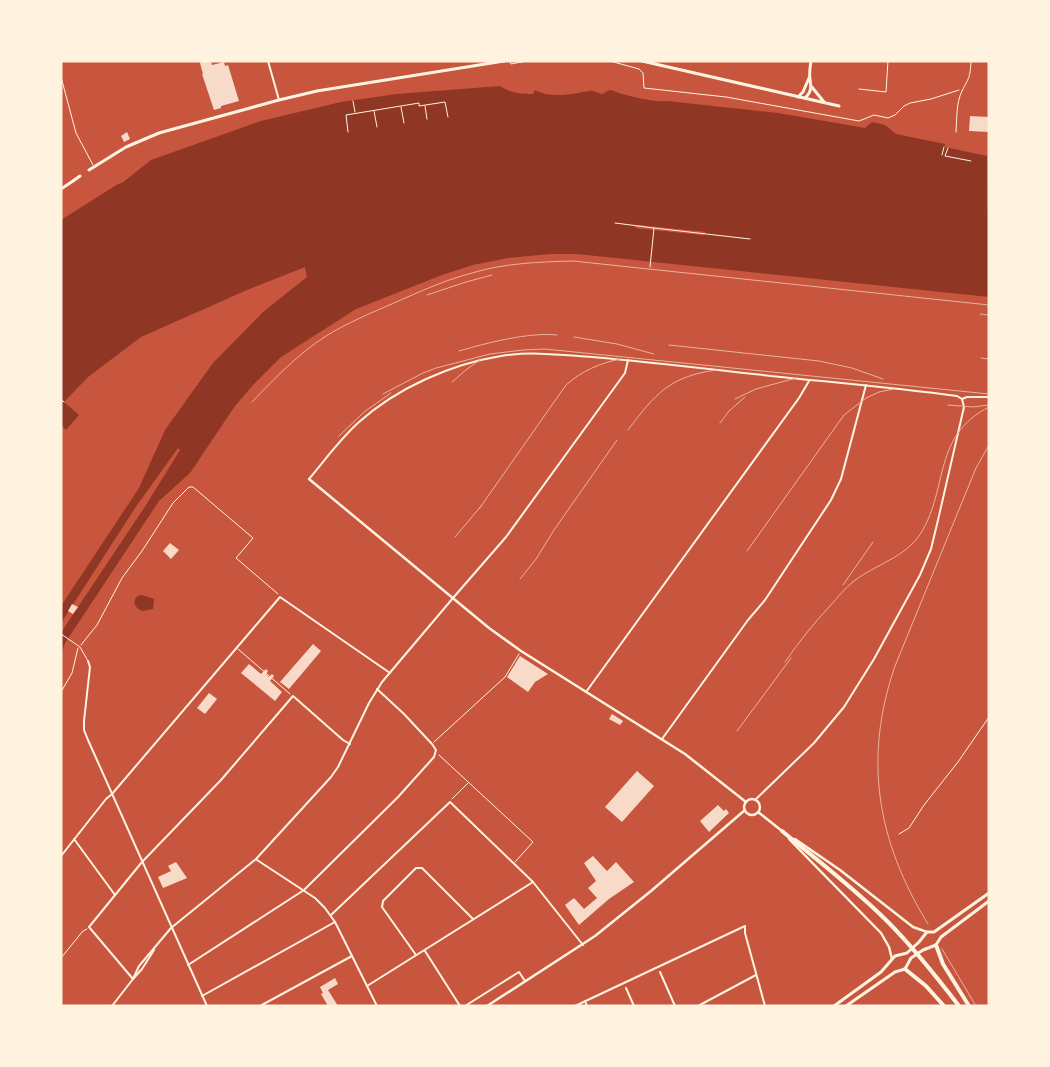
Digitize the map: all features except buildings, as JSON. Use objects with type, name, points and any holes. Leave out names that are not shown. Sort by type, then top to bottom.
[{"type":"highway","points":[[782,831],[850,887],[886,920],[933,972],[959,1006]]},
{"type":"highway","points":[[936,945],[943,964],[969,1006]]},
{"type":"highway","points":[[905,969],[926,986],[944,1006]]},
{"type":"main road","points":[[90,170],[126,147],[158,133],[278,100],[325,90],[504,61]]},
{"type":"main road","points":[[642,61],[839,106]]},
{"type":"main road","points":[[810,61],[809,78],[811,85],[825,103]]},
{"type":"main road","points":[[798,97],[803,92],[809,78]]},
{"type":"main road","points":[[805,98],[809,94],[811,85]]},
{"type":"main road","points":[[61,189],[80,176]]},
{"type":"main road","points":[[834,1006],[881,972],[895,956],[907,953],[918,944],[927,932],[934,932],[989,893]]},
{"type":"main road","points":[[846,1006],[905,969],[911,958],[923,950],[936,945],[939,939],[989,901]]},
{"type":"main road","points":[[934,932],[939,939]]},
{"type":"main road","points":[[892,960],[893,967],[899,971]]},
{"type":"street","points":[[268,61],[278,100]]},
{"type":"street","points":[[746,802],[703,767],[662,739],[522,652],[453,598],[309,479],[352,429],[369,413],[394,396],[447,371],[488,359],[530,354],[628,360],[809,381],[866,385],[957,396],[962,399],[964,406],[938,520],[931,549],[920,575],[874,659],[844,707],[814,743],[755,800]]},
{"type":"street","points":[[112,1006],[133,979],[139,966],[171,928],[256,859],[331,777],[338,767],[377,689],[506,537],[625,373],[628,360]]},
{"type":"street","points":[[586,692],[799,398],[809,381]]},
{"type":"street","points":[[662,739],[748,620],[765,600],[831,500],[841,479],[866,385]]},
{"type":"street","points":[[962,399],[967,396],[989,397]]},
{"type":"street","points":[[61,856],[106,799],[280,596],[390,673]]},
{"type":"street","points":[[88,661],[90,667],[84,730],[207,1006]]},
{"type":"street","points":[[188,965],[304,890],[416,778],[434,757],[436,752],[432,744],[377,689]]},
{"type":"street","points":[[133,979],[89,927],[142,862],[221,780],[292,696],[350,744]]},
{"type":"street","points":[[487,1006],[582,945],[651,891],[744,810],[749,799],[755,800],[760,806],[758,812]]},
{"type":"street","points":[[331,915],[450,802],[533,882],[582,945]]},
{"type":"street","points":[[744,810],[749,814],[758,812]]},
{"type":"street","points":[[758,812],[782,831],[840,870],[913,927],[927,932]]},
{"type":"street","points":[[782,831],[881,933],[889,947],[892,960]]},
{"type":"street","points":[[74,839],[115,895]]},
{"type":"street","points":[[256,859],[304,890],[320,902],[331,915],[377,1006]]},
{"type":"street","points":[[416,955],[382,907],[382,901],[416,868],[422,868],[473,919]]},
{"type":"street","points":[[367,986],[533,882]]},
{"type":"street","points":[[202,996],[335,922]]},
{"type":"street","points":[[575,1006],[745,926],[765,1006]]},
{"type":"street","points":[[424,950],[460,1006]]},
{"type":"street","points":[[260,1006],[352,956]]},
{"type":"street","points":[[465,1006],[519,972],[526,982]]},
{"type":"street","points":[[660,972],[675,1006]]},
{"type":"street","points":[[698,1006],[756,975]]},
{"type":"street","points":[[626,988],[634,1006]]},
{"type":"street","points":[[585,1001],[587,1006]]},
{"type":"lane","points":[[859,90],[886,92],[888,61]]},
{"type":"lane","points":[[956,132],[958,104],[962,89],[968,81],[971,61]]},
{"type":"lane","points":[[61,77],[76,133],[94,167]]},
{"type":"lane","points":[[61,634],[80,647],[88,661]]},
{"type":"path","points":[[510,61],[511,64],[527,61]]},
{"type":"path","points":[[610,61],[639,69],[644,76],[644,88],[726,97],[859,121],[874,115],[888,118],[910,103],[931,99],[962,89]]},
{"type":"path","points":[[353,101],[355,114]]},
{"type":"path","points":[[348,132],[346,115],[374,110],[419,103],[419,106],[445,102],[448,116]]},
{"type":"path","points":[[425,105],[427,119]]},
{"type":"path","points":[[401,106],[404,123]]},
{"type":"path","points":[[374,110],[376,127]]},
{"type":"path","points":[[942,155],[944,147]]},
{"type":"path","points":[[948,148],[945,156],[971,162]]},
{"type":"path","points":[[615,223],[750,239]]},
{"type":"path","points":[[650,267],[654,228]]},
{"type":"path","points":[[61,399],[64,402]]},
{"type":"path","points":[[61,692],[72,673],[80,647],[97,625],[122,578],[173,503],[189,487],[192,487],[253,538],[236,558],[280,596]]},
{"type":"path","points":[[236,648],[292,696]]},
{"type":"path","points":[[432,744],[505,677],[522,652]]},
{"type":"path","points":[[899,834],[909,828],[989,717]]},
{"type":"path","points":[[436,752],[533,842],[514,863]]},
{"type":"path","points":[[450,802],[468,783]]},
{"type":"path","points":[[61,958],[83,931],[89,927]]},
{"type":"shaded area","points":[[500,86],[519,93],[533,94],[535,90],[555,95],[591,91],[601,94],[611,90],[647,100],[778,113],[865,128],[872,122],[885,125],[896,134],[945,144],[945,147],[987,156],[989,297],[577,254],[550,254],[508,258],[473,265],[442,275],[356,309],[281,357],[235,406],[190,473],[159,501],[65,643],[61,654],[61,635],[64,628],[146,505],[180,450],[178,448],[135,508],[61,623],[61,606],[139,488],[165,430],[213,363],[263,312],[307,277],[305,267],[247,290],[141,337],[88,377],[64,402],[79,415],[66,430],[61,425],[61,220],[122,183],[151,160],[261,121],[341,102],[397,94]],"holes":[[[635,226],[705,232],[704,235],[636,228]]]},
{"type":"shaded area","points":[[142,595],[154,599],[153,609],[142,611],[136,607],[134,602],[136,597]]},
{"type":"pier","points":[[635,226],[705,232],[705,234],[636,228]]},
{"type":"railway","points":[[252,402],[296,358],[342,327],[442,283],[484,270],[509,265],[573,261],[989,305]]},
{"type":"railway","points":[[427,295],[492,275]]},
{"type":"railway","points":[[980,314],[989,315]]},
{"type":"railway","points":[[459,351],[533,335],[557,335]]},
{"type":"railway","points":[[574,337],[617,344],[654,354]]},
{"type":"railway","points":[[669,345],[819,361],[852,368],[883,379]]},
{"type":"railway","points":[[383,394],[436,368],[490,354],[545,349],[989,394]]},
{"type":"railway","points":[[981,358],[989,359]]},
{"type":"railway","points":[[479,509],[566,385],[592,368],[620,359]]},
{"type":"railway","points":[[452,382],[480,360]]},
{"type":"railway","points":[[628,430],[647,406],[675,382],[687,377],[717,370]]},
{"type":"railway","points":[[735,399],[756,389],[796,378]]},
{"type":"railway","points":[[747,551],[844,415],[866,398],[879,392],[894,389]]},
{"type":"railway","points":[[339,436],[364,412],[391,393]]},
{"type":"railway","points":[[720,423],[729,411],[745,397]]},
{"type":"railway","points":[[948,405],[973,407],[989,405]]},
{"type":"railway","points":[[785,662],[812,626],[854,581],[899,555],[914,542],[930,516],[944,464],[958,432],[971,419],[989,407]]},
{"type":"railway","points":[[520,579],[536,559],[617,440]]},
{"type":"railway","points":[[928,924],[897,862],[887,830],[880,799],[878,767],[879,734],[885,700],[895,666],[976,468],[989,445]]},
{"type":"railway","points":[[455,537],[482,505]]},
{"type":"railway","points":[[843,585],[873,542]]},
{"type":"railway","points":[[737,731],[791,658]]},
{"type":"railway","points":[[942,949],[976,1006]]}]
